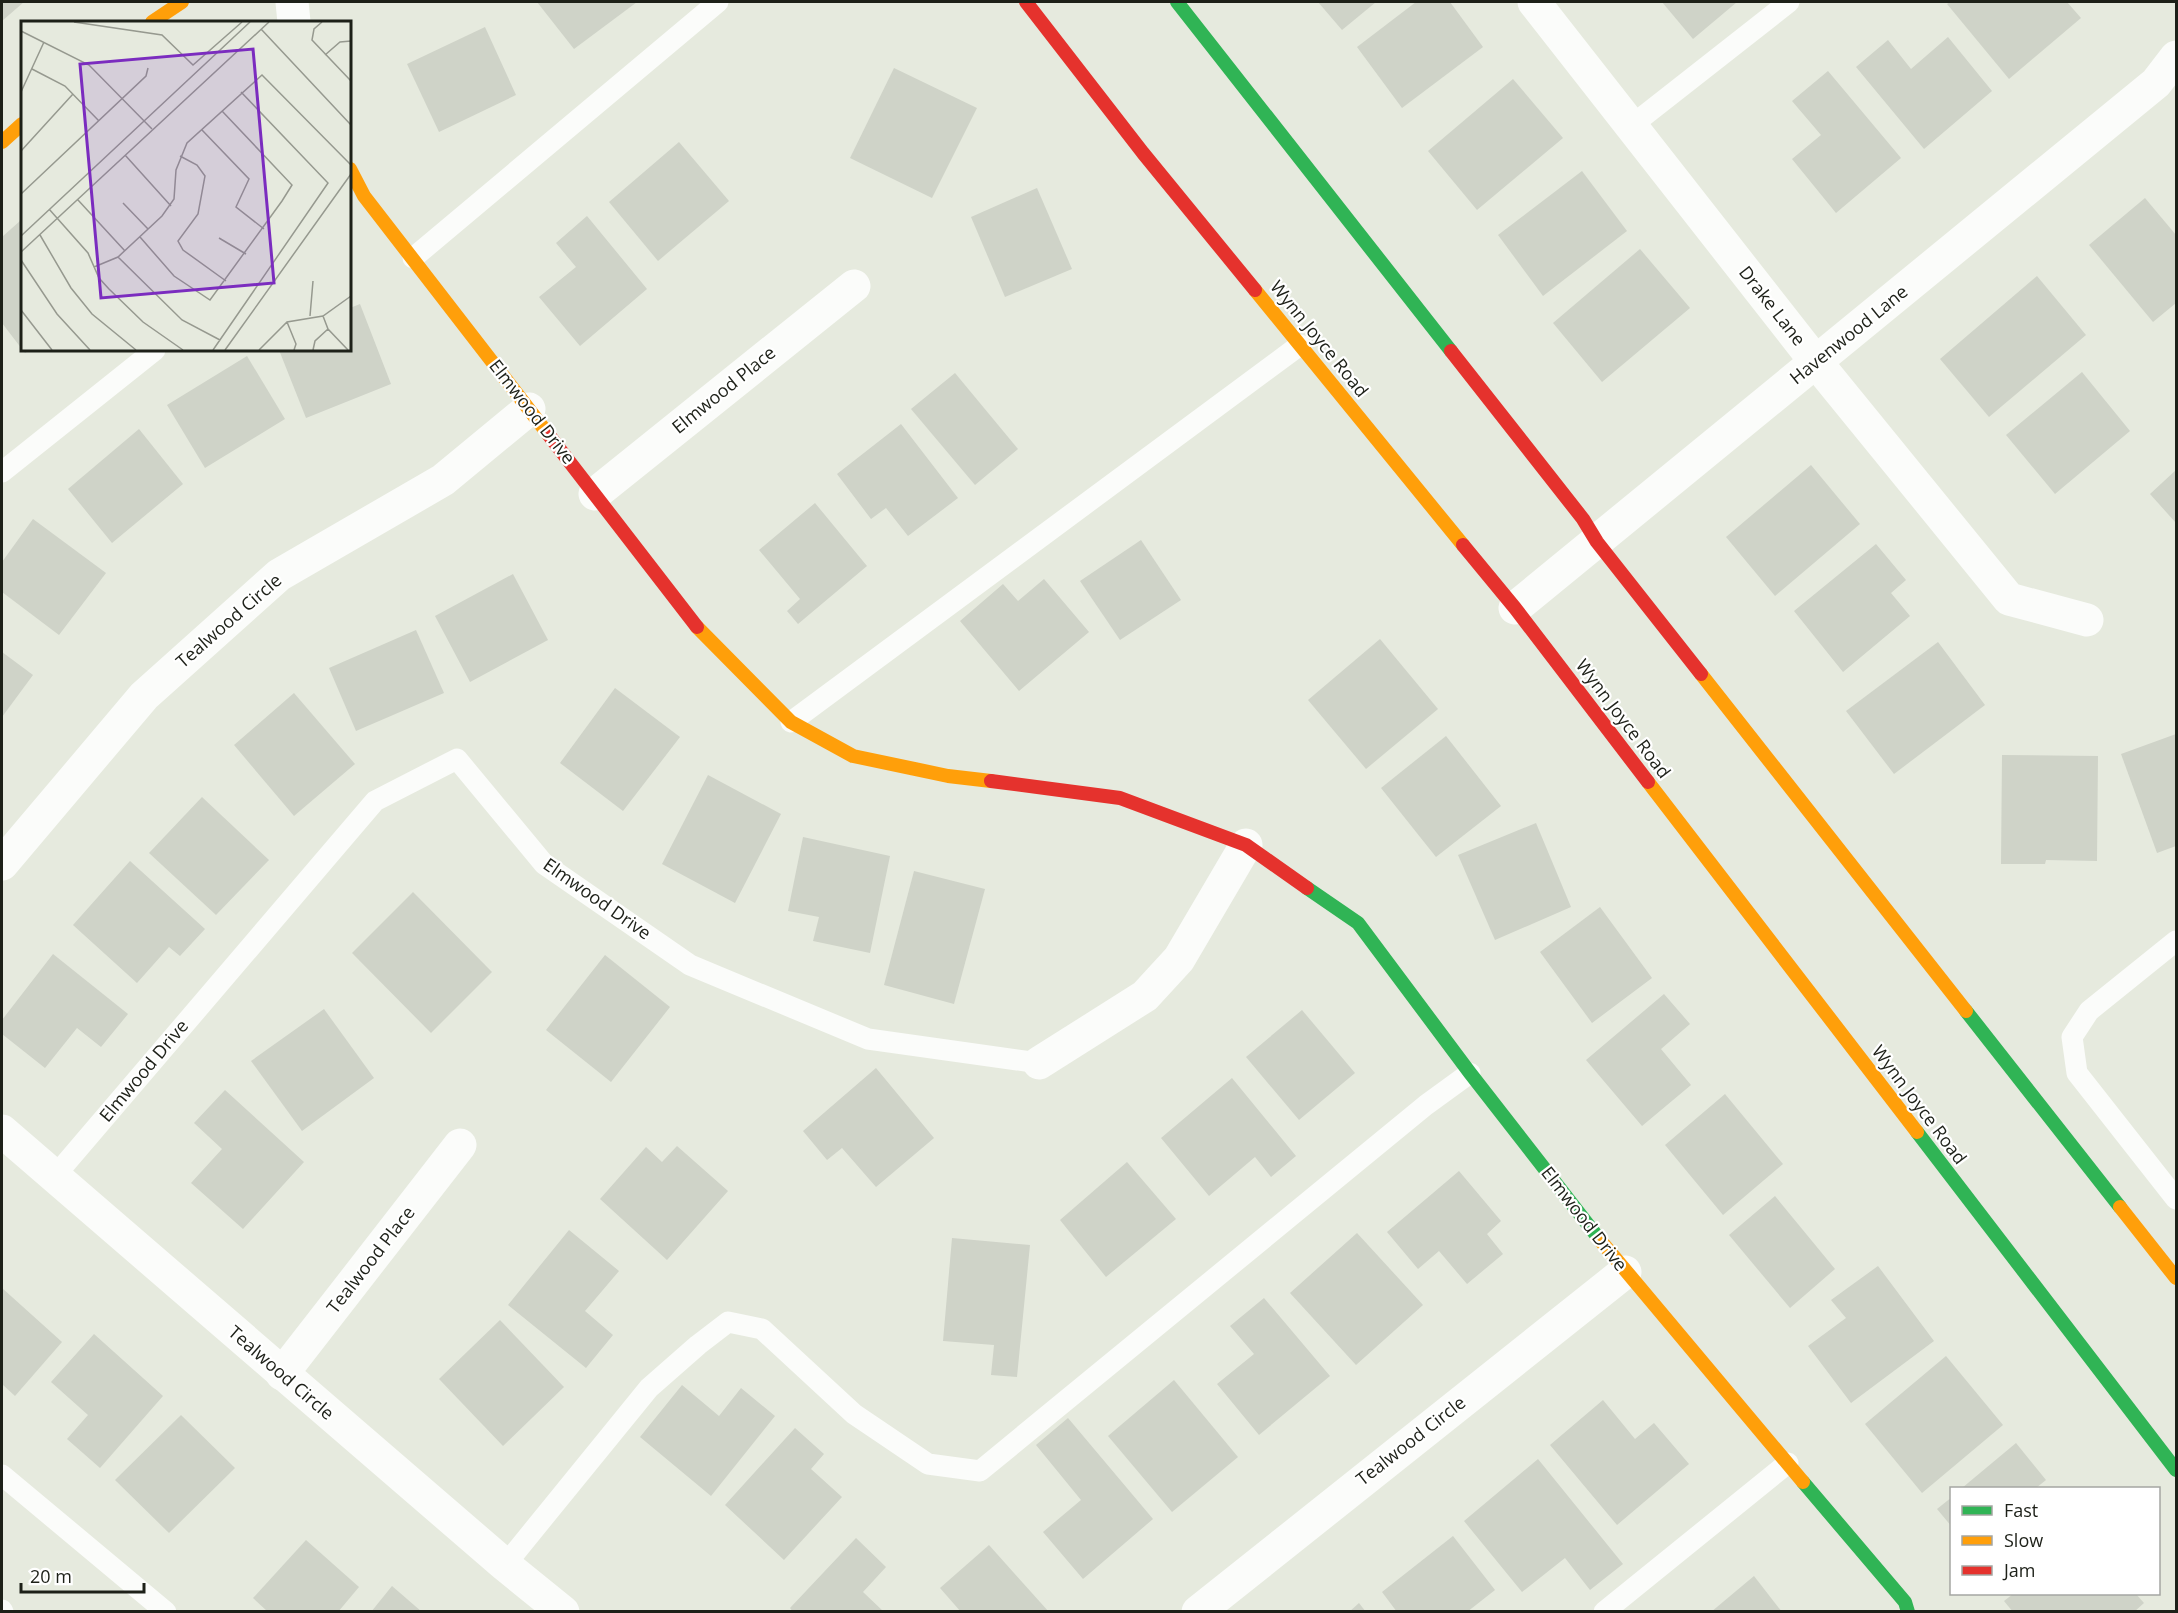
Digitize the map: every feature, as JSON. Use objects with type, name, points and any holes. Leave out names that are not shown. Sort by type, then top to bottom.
[{"type":"main road","points":[[154,21],[182,2]]},
{"type":"main road","name":"Wynn Joyce Road","points":[[1026,2],[1143,153],[1515,608],[2176,1470]]},
{"type":"main road","points":[[1177,2],[1583,519],[1597,542],[2176,1278]]},
{"type":"main road","points":[[2,142],[21,125]]},
{"type":"main road","name":"Elmwood Drive","points":[[351,174],[357,201],[413,258],[702,633],[791,722],[853,756],[948,776],[1120,798],[1246,845],[1358,923],[1470,1073],[1625,1272],[1905,1602],[1908,1611]]},
{"type":"street","points":[[292,2],[294,21]]},
{"type":"street","name":"Drake Lane","points":[[1534,2],[1816,362],[2009,599],[2087,620]]},
{"type":"street","name":"Havenwood Lane","points":[[1515,608],[2156,82],[2176,57]]},
{"type":"street","name":"Elmwood Place","points":[[595,494],[854,286]]},
{"type":"street","name":"Tealwood Circle","points":[[2,864],[144,696],[279,575],[443,480],[529,409]]},
{"type":"street","name":"Elmwood Drive","points":[[1039,1063],[1145,996],[1179,959],[1246,845]]},
{"type":"street","name":"Tealwood Circle","points":[[2,1131],[505,1565],[563,1611]]},
{"type":"street","name":"Tealwood Place","points":[[282,1374],[460,1145]]},
{"type":"street","name":"Tealwood Circle","points":[[1198,1611],[1625,1272]]},
{"type":"lane","points":[[413,258],[718,2]]},
{"type":"lane","points":[[1631,126],[1789,2]]},
{"type":"lane","points":[[791,722],[1300,345]]},
{"type":"lane","points":[[2,472],[153,351]]},
{"type":"lane","name":"Elmwood Drive","points":[[54,1177],[375,801],[457,759],[544,864],[690,965],[868,1039],[1039,1063]]},
{"type":"lane","points":[[2176,941],[2089,1011],[2073,1037],[2077,1073],[2176,1199]]},
{"type":"lane","points":[[505,1565],[649,1388],[728,1322],[762,1329],[854,1414],[928,1464],[980,1471],[1426,1105],[1470,1073]]},
{"type":"lane","points":[[1604,1611],[1788,1463]]},
{"type":"lane","points":[[2,1475],[166,1611]]},
{"type":"building","points":[[2,2],[24,2],[2,21]]},
{"type":"building","points":[[537,2],[637,2],[574,49]]},
{"type":"building","points":[[1318,2],[1376,2],[1342,30]]},
{"type":"building","points":[[1416,2],[1450,2],[1483,47],[1402,108],[1357,47]]},
{"type":"building","points":[[1662,2],[1737,2],[1693,39]]},
{"type":"building","points":[[1950,2],[2067,2],[2081,18],[2009,79],[1947,4]]},
{"type":"building","points":[[485,27],[516,95],[439,132],[407,64]]},
{"type":"building","points":[[1948,37],[1992,91],[1924,149],[1856,67],[1888,40],[1911,69]]},
{"type":"building","points":[[894,68],[977,108],[932,198],[850,158]]},
{"type":"building","points":[[1828,71],[1901,158],[1836,213],[1792,159],[1821,135],[1792,101]]},
{"type":"building","points":[[1513,79],[1563,138],[1477,210],[1428,151]]},
{"type":"building","points":[[679,142],[729,201],[658,261],[609,202]]},
{"type":"building","points":[[1582,171],[1627,231],[1543,296],[1498,235]]},
{"type":"building","points":[[1037,188],[1072,269],[1005,297],[971,217]]},
{"type":"building","points":[[2145,198],[2176,235],[2176,303],[2153,322],[2089,245]]},
{"type":"building","points":[[587,216],[647,289],[580,346],[539,297],[576,267],[556,243]]},
{"type":"building","points":[[20,221],[21,348],[2,323],[2,237]]},
{"type":"building","points":[[1640,249],[1690,308],[1602,382],[1553,323]]},
{"type":"building","points":[[2037,276],[2086,335],[1989,417],[1940,359]]},
{"type":"building","points":[[360,304],[391,384],[306,418],[279,351],[351,351],[351,308]]},
{"type":"building","points":[[247,356],[285,419],[205,468],[167,405]]},
{"type":"building","points":[[2082,372],[2130,431],[2055,494],[2006,435]]},
{"type":"building","points":[[955,373],[1018,449],[975,485],[911,409]]},
{"type":"building","points":[[901,424],[958,498],[908,536],[886,508],[871,519],[837,474]]},
{"type":"building","points":[[139,429],[183,484],[112,543],[68,489]]},
{"type":"building","points":[[1811,465],[1860,524],[1775,596],[1726,537]]},
{"type":"building","points":[[2176,470],[2176,523],[2150,494]]},
{"type":"building","points":[[815,503],[867,566],[798,624],[787,611],[800,599],[759,550]]},
{"type":"building","points":[[33,519],[106,573],[59,635],[2,592],[2,562]]},
{"type":"building","points":[[1141,540],[1181,600],[1120,640],[1080,581]]},
{"type":"building","points":[[1876,544],[1906,580],[1891,593],[1910,616],[1843,672],[1794,611]]},
{"type":"building","points":[[513,574],[548,640],[470,682],[435,616]]},
{"type":"building","points":[[1044,579],[1089,632],[1019,691],[960,621],[1003,584],[1018,601]]},
{"type":"building","points":[[416,630],[444,693],[356,731],[329,668]]},
{"type":"building","points":[[1380,639],[1438,709],[1366,769],[1308,700]]},
{"type":"building","points":[[1938,642],[1985,705],[1894,774],[1846,711]]},
{"type":"building","points":[[2,652],[33,675],[2,717]]},
{"type":"building","points":[[615,688],[680,737],[623,811],[560,763]]},
{"type":"building","points":[[294,693],[355,764],[294,816],[234,745]]},
{"type":"building","points":[[2176,734],[2176,846],[2157,853],[2121,754]]},
{"type":"building","points":[[1446,736],[1501,806],[1436,857],[1381,788]]},
{"type":"building","points":[[2002,755],[2098,756],[2097,861],[2046,860],[2045,864],[2001,864]]},
{"type":"building","points":[[708,775],[781,814],[735,903],[662,864]]},
{"type":"building","points":[[202,797],[269,860],[216,915],[149,853]]},
{"type":"building","points":[[1536,823],[1571,907],[1495,940],[1458,855]]},
{"type":"building","points":[[803,837],[890,856],[870,953],[813,941],[819,917],[788,911]]},
{"type":"building","points":[[130,861],[205,929],[180,956],[169,947],[137,983],[73,925]]},
{"type":"building","points":[[914,871],[985,889],[954,1004],[884,985]]},
{"type":"building","points":[[413,892],[492,972],[431,1033],[352,953]]},
{"type":"building","points":[[1600,907],[1652,978],[1592,1023],[1540,952]]},
{"type":"building","points":[[53,954],[128,1014],[101,1047],[77,1028],[45,1068],[2,1034],[2,1020]]},
{"type":"building","points":[[605,955],[670,1007],[611,1082],[546,1030]]},
{"type":"building","points":[[1664,994],[1690,1024],[1661,1049],[1691,1085],[1642,1126],[1586,1060]]},
{"type":"building","points":[[324,1009],[374,1078],[302,1131],[251,1061]]},
{"type":"building","points":[[1302,1010],[1355,1073],[1299,1120],[1246,1057]]},
{"type":"building","points":[[876,1068],[934,1138],[876,1187],[842,1148],[827,1160],[803,1131]]},
{"type":"building","points":[[1232,1078],[1296,1156],[1271,1177],[1255,1157],[1209,1196],[1161,1138]]},
{"type":"building","points":[[225,1090],[304,1162],[243,1229],[191,1183],[222,1149],[194,1123]]},
{"type":"building","points":[[1725,1094],[1783,1164],[1723,1215],[1665,1145]]},
{"type":"building","points":[[677,1146],[728,1191],[667,1260],[600,1199],[646,1147],[662,1162]]},
{"type":"building","points":[[1127,1162],[1176,1219],[1106,1277],[1060,1220]]},
{"type":"building","points":[[1459,1171],[1501,1221],[1487,1234],[1503,1254],[1467,1284],[1439,1251],[1418,1269],[1387,1232]]},
{"type":"building","points":[[1775,1196],[1835,1269],[1790,1308],[1729,1235]]},
{"type":"building","points":[[569,1230],[619,1271],[585,1311],[613,1335],[586,1368],[508,1305]]},
{"type":"building","points":[[1357,1233],[1423,1305],[1356,1365],[1290,1293]]},
{"type":"building","points":[[952,1238],[1030,1245],[1017,1377],[991,1375],[994,1345],[943,1341]]},
{"type":"building","points":[[1878,1266],[1934,1341],[1851,1403],[1808,1346],[1846,1318],[1831,1300]]},
{"type":"building","points":[[2,1288],[62,1342],[15,1396],[2,1384]]},
{"type":"building","points":[[1264,1298],[1330,1376],[1259,1435],[1217,1384],[1254,1354],[1230,1326]]},
{"type":"building","points":[[500,1320],[564,1387],[503,1446],[439,1379]]},
{"type":"building","points":[[94,1334],[163,1396],[100,1468],[67,1439],[88,1415],[51,1382]]},
{"type":"building","points":[[1946,1356],[2003,1425],[1922,1493],[1865,1424]]},
{"type":"building","points":[[1174,1380],[1238,1457],[1172,1512],[1108,1436]]},
{"type":"building","points":[[682,1385],[719,1416],[741,1388],[775,1416],[711,1496],[640,1437]]},
{"type":"building","points":[[1603,1400],[1635,1439],[1654,1423],[1689,1464],[1617,1525],[1550,1445]]},
{"type":"building","points":[[181,1415],[235,1468],[169,1533],[115,1480]]},
{"type":"building","points":[[1068,1418],[1153,1519],[1083,1579],[1043,1532],[1081,1500],[1036,1445]]},
{"type":"building","points":[[795,1428],[824,1454],[811,1469],[842,1497],[784,1560],[725,1505]]},
{"type":"building","points":[[2016,1443],[2046,1480],[2037,1487],[1963,1487]]},
{"type":"building","points":[[1538,1459],[1623,1564],[1590,1590],[1565,1558],[1522,1592],[1464,1521]]},
{"type":"building","points":[[1950,1499],[1950,1525],[1937,1509]]},
{"type":"building","points":[[1453,1536],[1495,1590],[1467,1612],[1397,1612],[1382,1592]]},
{"type":"building","points":[[856,1538],[886,1567],[863,1592],[884,1612],[793,1612],[790,1608]]},
{"type":"building","points":[[306,1540],[359,1587],[338,1612],[268,1612],[253,1598]]},
{"type":"building","points":[[989,1545],[1049,1612],[961,1612],[940,1588]]},
{"type":"building","points":[[1754,1576],[1782,1612],[1711,1612]]},
{"type":"building","points":[[392,1586],[422,1612],[371,1612]]},
{"type":"building","points":[[2012,1595],[2137,1595],[2144,1603],[2134,1612],[2013,1612],[2004,1601]]},
{"type":"building","points":[[1359,1603],[1366,1612],[1349,1612]]},
{"type":"traffic: fast","points":[[1177,2],[1451,351]]},
{"type":"traffic: fast","points":[[1307,888],[1358,923],[1470,1073],[1600,1240]]},
{"type":"traffic: fast","points":[[1966,1011],[2120,1207]]},
{"type":"traffic: fast","points":[[1917,1132],[2176,1470]]},
{"type":"traffic: fast","points":[[1803,1482],[1905,1602],[1908,1612]]},
{"type":"traffic: slow","points":[[154,21],[182,2]]},
{"type":"traffic: slow","points":[[2,142],[21,125]]},
{"type":"traffic: slow","points":[[351,171],[364,196],[548,434]]},
{"type":"traffic: slow","points":[[1255,290],[1463,545]]},
{"type":"traffic: slow","points":[[697,627],[791,722],[853,756],[948,776],[991,781]]},
{"type":"traffic: slow","points":[[1701,674],[1966,1011]]},
{"type":"traffic: slow","points":[[1648,782],[1917,1132]]},
{"type":"traffic: slow","points":[[2120,1207],[2176,1278]]},
{"type":"traffic: slow","points":[[1600,1240],[1803,1482]]},
{"type":"traffic: jam","points":[[1026,2],[1143,153],[1255,290]]},
{"type":"traffic: jam","points":[[1451,351],[1701,674]]},
{"type":"traffic: jam","points":[[548,434],[697,627]]},
{"type":"traffic: jam","points":[[1463,545],[1515,608],[1648,782]]},
{"type":"traffic: jam","points":[[991,781],[1120,798],[1246,845],[1307,888]]}]
